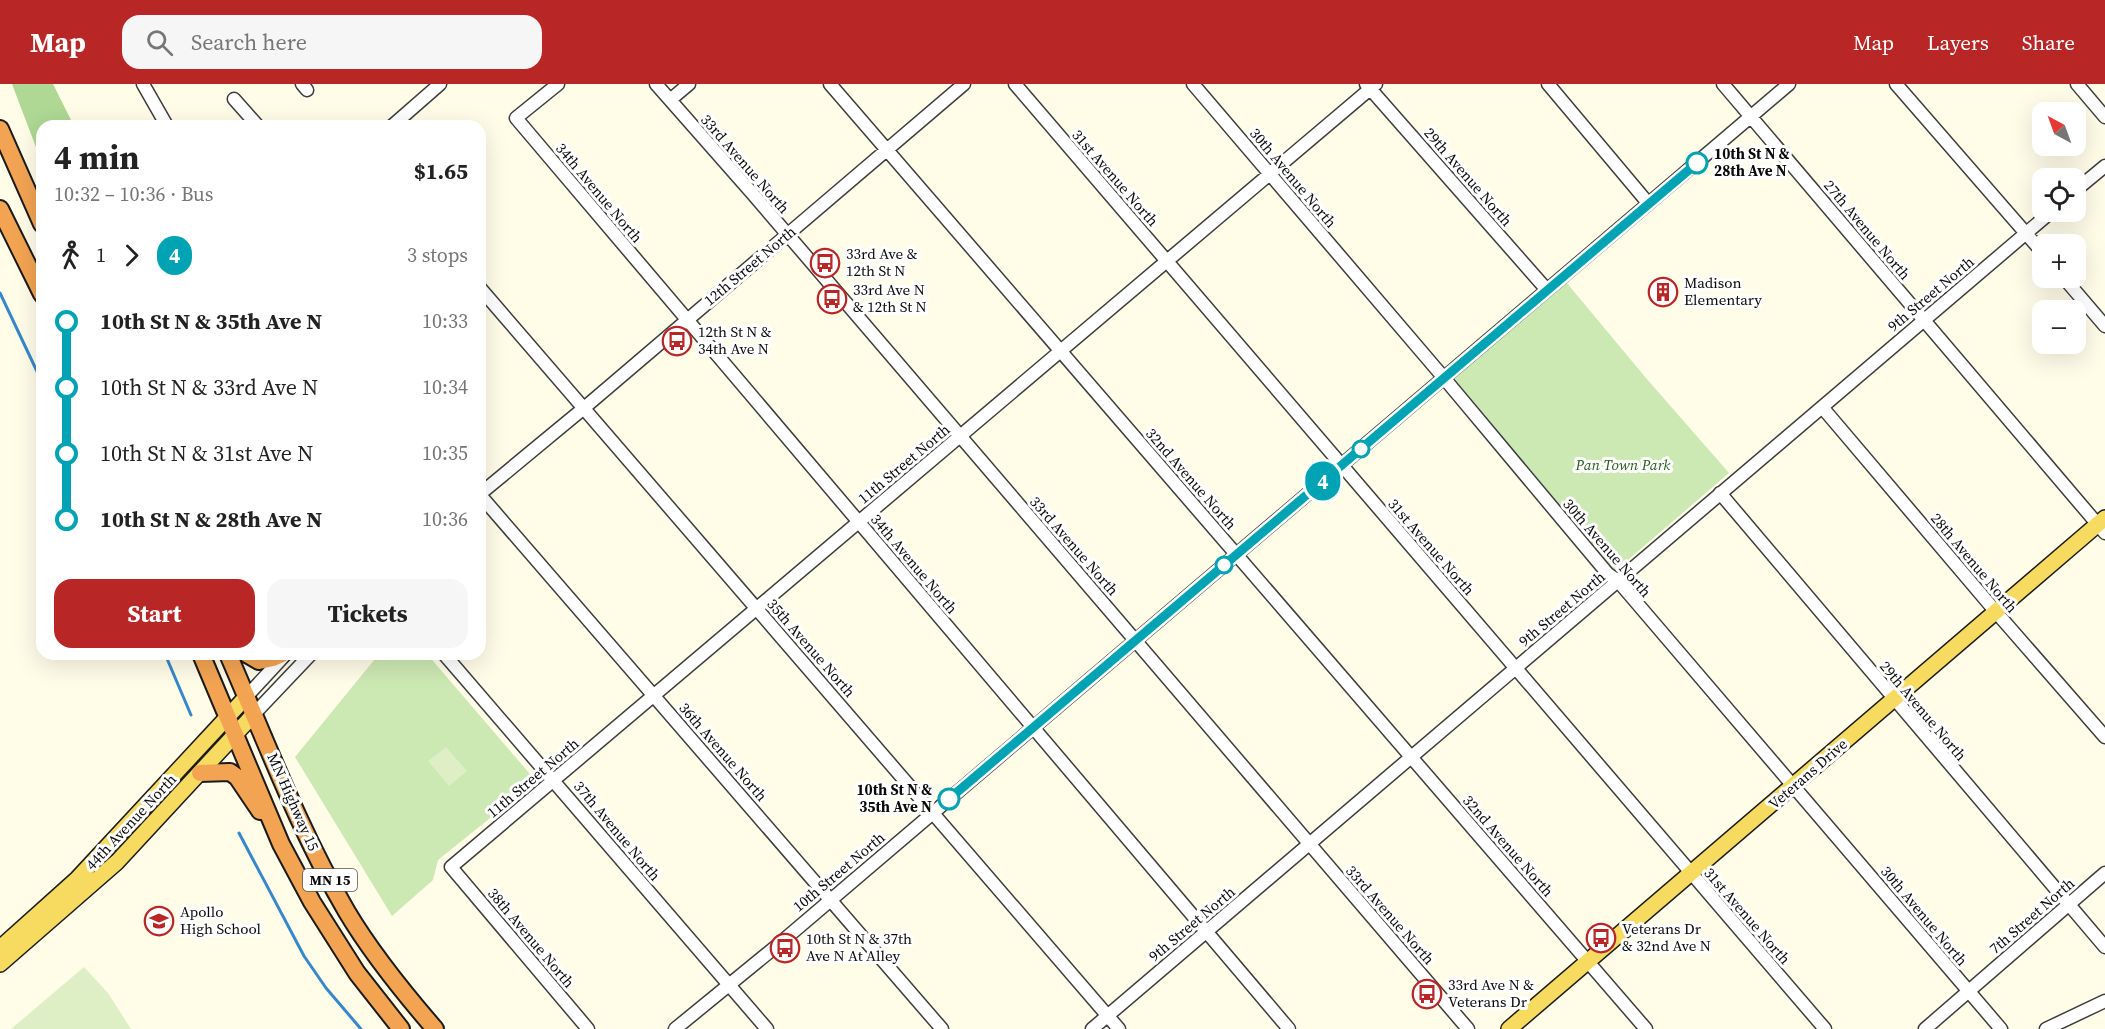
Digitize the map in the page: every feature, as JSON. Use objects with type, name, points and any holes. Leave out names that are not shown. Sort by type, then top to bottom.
[{"type":"highway","points":[[0,129],[36,210]]},
{"type":"highway","points":[[0,209],[36,282]]},
{"type":"highway","name":"MN Highway 15","points":[[204,660],[282,844],[312,902],[342,951],[402,1029]]},
{"type":"highway","name":"MN Highway 15","points":[[231,660],[315,853],[347,912],[381,963],[435,1029]]},
{"type":"highway","points":[[200,773],[224,771],[237,777],[282,844]]},
{"type":"main road","name":"Veterans Drive","points":[[1509,1029],[1996,612],[2102,525]]},
{"type":"main road","name":"44th Avenue North","points":[[8,946],[77,879],[246,696]]},
{"type":"main road","points":[[236,734],[254,714]]},
{"type":"main road","name":"44th Avenue North","points":[[8,946],[108,870],[236,734]]},
{"type":"main road","points":[[0,964],[8,946]]},
{"type":"street","points":[[143,84],[164,120]]},
{"type":"street","points":[[399,120],[440,84]]},
{"type":"street","name":"34th Avenue North","points":[[558,84],[516,118],[1289,1029]]},
{"type":"street","name":"33rd Avenue North","points":[[656,84],[1468,1029]]},
{"type":"street","points":[[670,100],[689,84]]},
{"type":"street","name":"32nd Avenue North","points":[[830,84],[1646,1029]]},
{"type":"street","name":"12th Street North","points":[[486,489],[964,84]]},
{"type":"street","name":"31st Avenue North","points":[[1015,84],[1825,1029]]},
{"type":"street","name":"30th Avenue North","points":[[1193,84],[1608,574],[1618,581],[2001,1029]]},
{"type":"street","points":[[1548,84],[1648,203]]},
{"type":"street","name":"27th Avenue North","points":[[1723,84],[2102,525]]},
{"type":"street","name":"10th Street North","points":[[675,1029],[1033,728],[1789,84]]},
{"type":"street","points":[[1896,84],[2032,240]]},
{"type":"street","points":[[2077,84],[2105,117]]},
{"type":"street","name":"11th Street North","points":[[451,867],[1371,86]]},
{"type":"street","name":"29th Avenue North","points":[[1371,86],[1547,290]]},
{"type":"street","points":[[234,99],[251,120]]},
{"type":"street","points":[[2086,181],[2105,165]]},
{"type":"street","name":"9th Street North","points":[[1092,1029],[2039,222]]},
{"type":"street","points":[[2073,288],[2105,326]]},
{"type":"street","name":"35th Avenue North","points":[[486,295],[1119,1029]]},
{"type":"street","name":"28th Avenue North","points":[[1822,407],[2105,737]]},
{"type":"street","name":"29th Avenue North","points":[[1720,493],[2105,946]]},
{"type":"street","name":"36th Avenue North","points":[[486,501],[942,1029]]},
{"type":"street","points":[[246,696],[280,660]]},
{"type":"street","points":[[254,714],[305,660]]},
{"type":"street","name":"37th Avenue North","points":[[449,660],[767,1029]]},
{"type":"street","name":"38th Avenue North","points":[[451,867],[588,1029]]},
{"type":"street","name":"7th Street North","points":[[1925,1029],[2105,873]]},
{"type":"street","points":[[2046,1029],[2105,1001]]},
{"type":"green space","points":[[12,84],[53,84],[71,120],[36,120],[36,147]]},
{"type":"green space","name":"Pan Town Park","points":[[1566,282],[1729,473],[1615,571],[1453,379]]},
{"type":"green space","points":[[374,660],[432,660],[536,781],[438,860],[433,880],[392,916],[295,757]]},
{"type":"green space","points":[[446,747],[467,771],[449,786],[428,761]]},
{"type":"green space","points":[[84,967],[108,993],[131,1029],[11,1029]]},
{"type":"waterway","points":[[0,293],[36,369]]},
{"type":"waterway","points":[[168,660],[191,715]]},
{"type":"waterway","points":[[239,833],[304,956],[326,988],[361,1029]]},
{"type":"bus line","name":"4","points":[[949,799],[1697,163]]},
{"type":"place","name":"10th St N & 28th Ave N","points":[[1697,163]]},
{"type":"place","name":"33rd Ave & 12th St N","points":[[825,263]]},
{"type":"place","name":"Madison Elementary","points":[[1663,292]]},
{"type":"place","name":"33rd Ave N & 12th St N","points":[[832,299]]},
{"type":"place","name":"12th St N & 34th Ave N","points":[[677,341]]},
{"type":"place","name":"10th St N & 35th Ave N","points":[[949,799]]},
{"type":"place","name":"Apollo High School","points":[[159,921]]},
{"type":"place","name":"Veterans Dr & 32nd Ave N","points":[[1601,938]]},
{"type":"place","name":"10th St N & 37th Ave N At Alley","points":[[785,948]]},
{"type":"place","name":"33rd Ave N & Veterans Dr","points":[[1427,994]]}]
